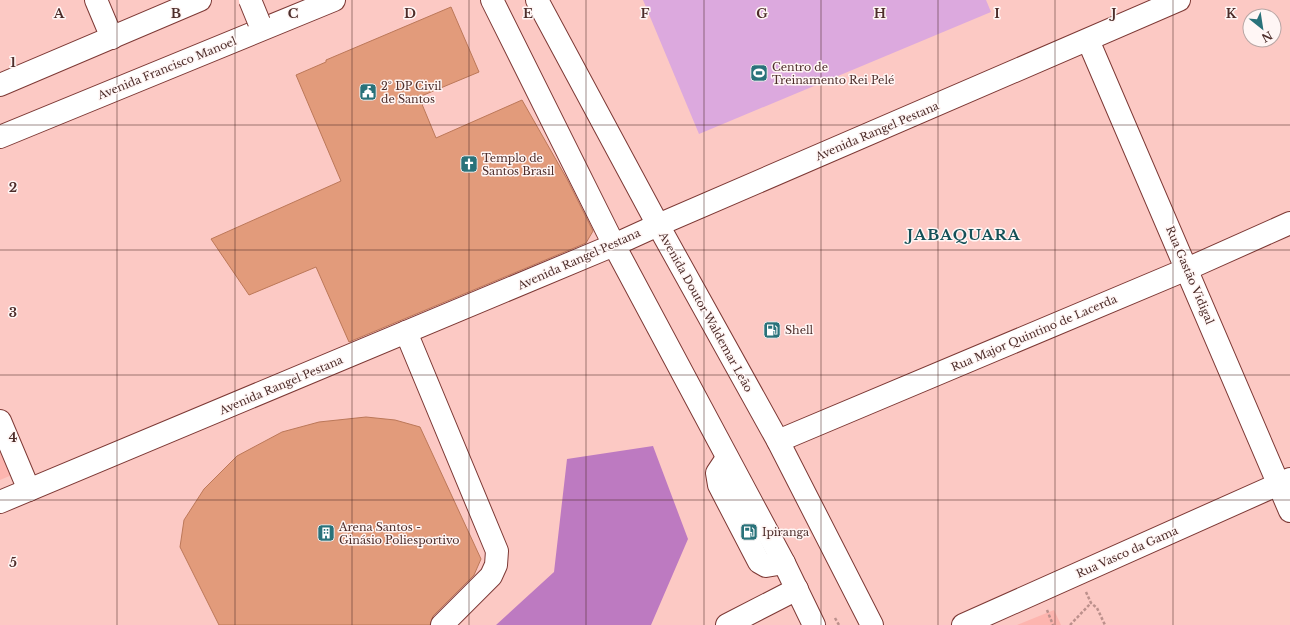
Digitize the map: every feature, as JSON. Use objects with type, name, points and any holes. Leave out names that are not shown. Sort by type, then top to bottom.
[{"type":"street","points":[[96,0],[112,38]]},
{"type":"street","points":[[0,85],[200,0]]},
{"type":"street","points":[[250,0],[260,26]]},
{"type":"street","name":"Avenida Francisco Manoel","points":[[0,137],[260,26],[334,0]]},
{"type":"street","points":[[492,0],[614,245],[784,563],[814,625]]},
{"type":"street","name":"Avenida Doutor Waldemar Leão","points":[[537,0],[658,225],[778,441],[872,625]]},
{"type":"street","name":"Avenida Rangel Pestana","points":[[0,502],[614,245],[1179,0]]},
{"type":"street","name":"Rua Gastão Vidigal","points":[[1088,40],[1187,269],[1285,482],[1290,511]]},
{"type":"street","name":"Rua Major Quintino de Lacerda","points":[[778,441],[1187,269],[1290,223]]},
{"type":"street","points":[[406,332],[497,551],[496,564],[491,576],[442,625]]},
{"type":"street","points":[[0,421],[29,490]]},
{"type":"street","name":"Rua Vasco da Gama","points":[[964,625],[1285,482]]},
{"type":"street","points":[[727,625],[797,589]]},
{"type":"path","points":[[1070,625],[1090,603],[1097,608],[1104,625]]},
{"type":"shaded area","name":"Centro de Treinamento Rei Pelé","points":[[643,0],[986,0],[991,12],[699,134]]},
{"type":"shaded area","points":[[0,426],[19,472],[0,480]]},
{"type":"shaded area","points":[[653,446],[688,539],[651,625],[496,625],[554,572],[567,459]]},
{"type":"shaded area","points":[[1054,610],[1061,625],[1017,625]]},
{"type":"building","name":"Templo de Santos Brasil","points":[[451,7],[479,72],[419,97],[436,138],[522,100],[567,179],[593,231],[586,243],[349,342],[316,267],[249,295],[211,239],[341,181],[296,75],[326,62],[326,60]]},
{"type":"building","name":"Arena Santos - Ginásio Poliesportivo","points":[[366,417],[395,420],[420,427],[481,559],[474,575],[433,616],[430,625],[219,625],[180,547],[184,520],[204,489],[237,456],[282,432],[319,422]]},
{"type":"place","name":"Centro de Treinamento Rei Pelé","points":[[759,73]]},
{"type":"place","name":"2º DP Civil de Santos","points":[[368,92]]},
{"type":"place","name":"Templo de Santos Brasil","points":[[469,164]]},
{"type":"place","name":"Shell","points":[[772,330]]},
{"type":"place","name":"Ipiranga","points":[[749,532]]},
{"type":"place","name":"Arena Santos - Ginásio Poliesportivo","points":[[326,533]]},
{"type":"district","name":"JABAQUARA","points":[[964,234]]}]
